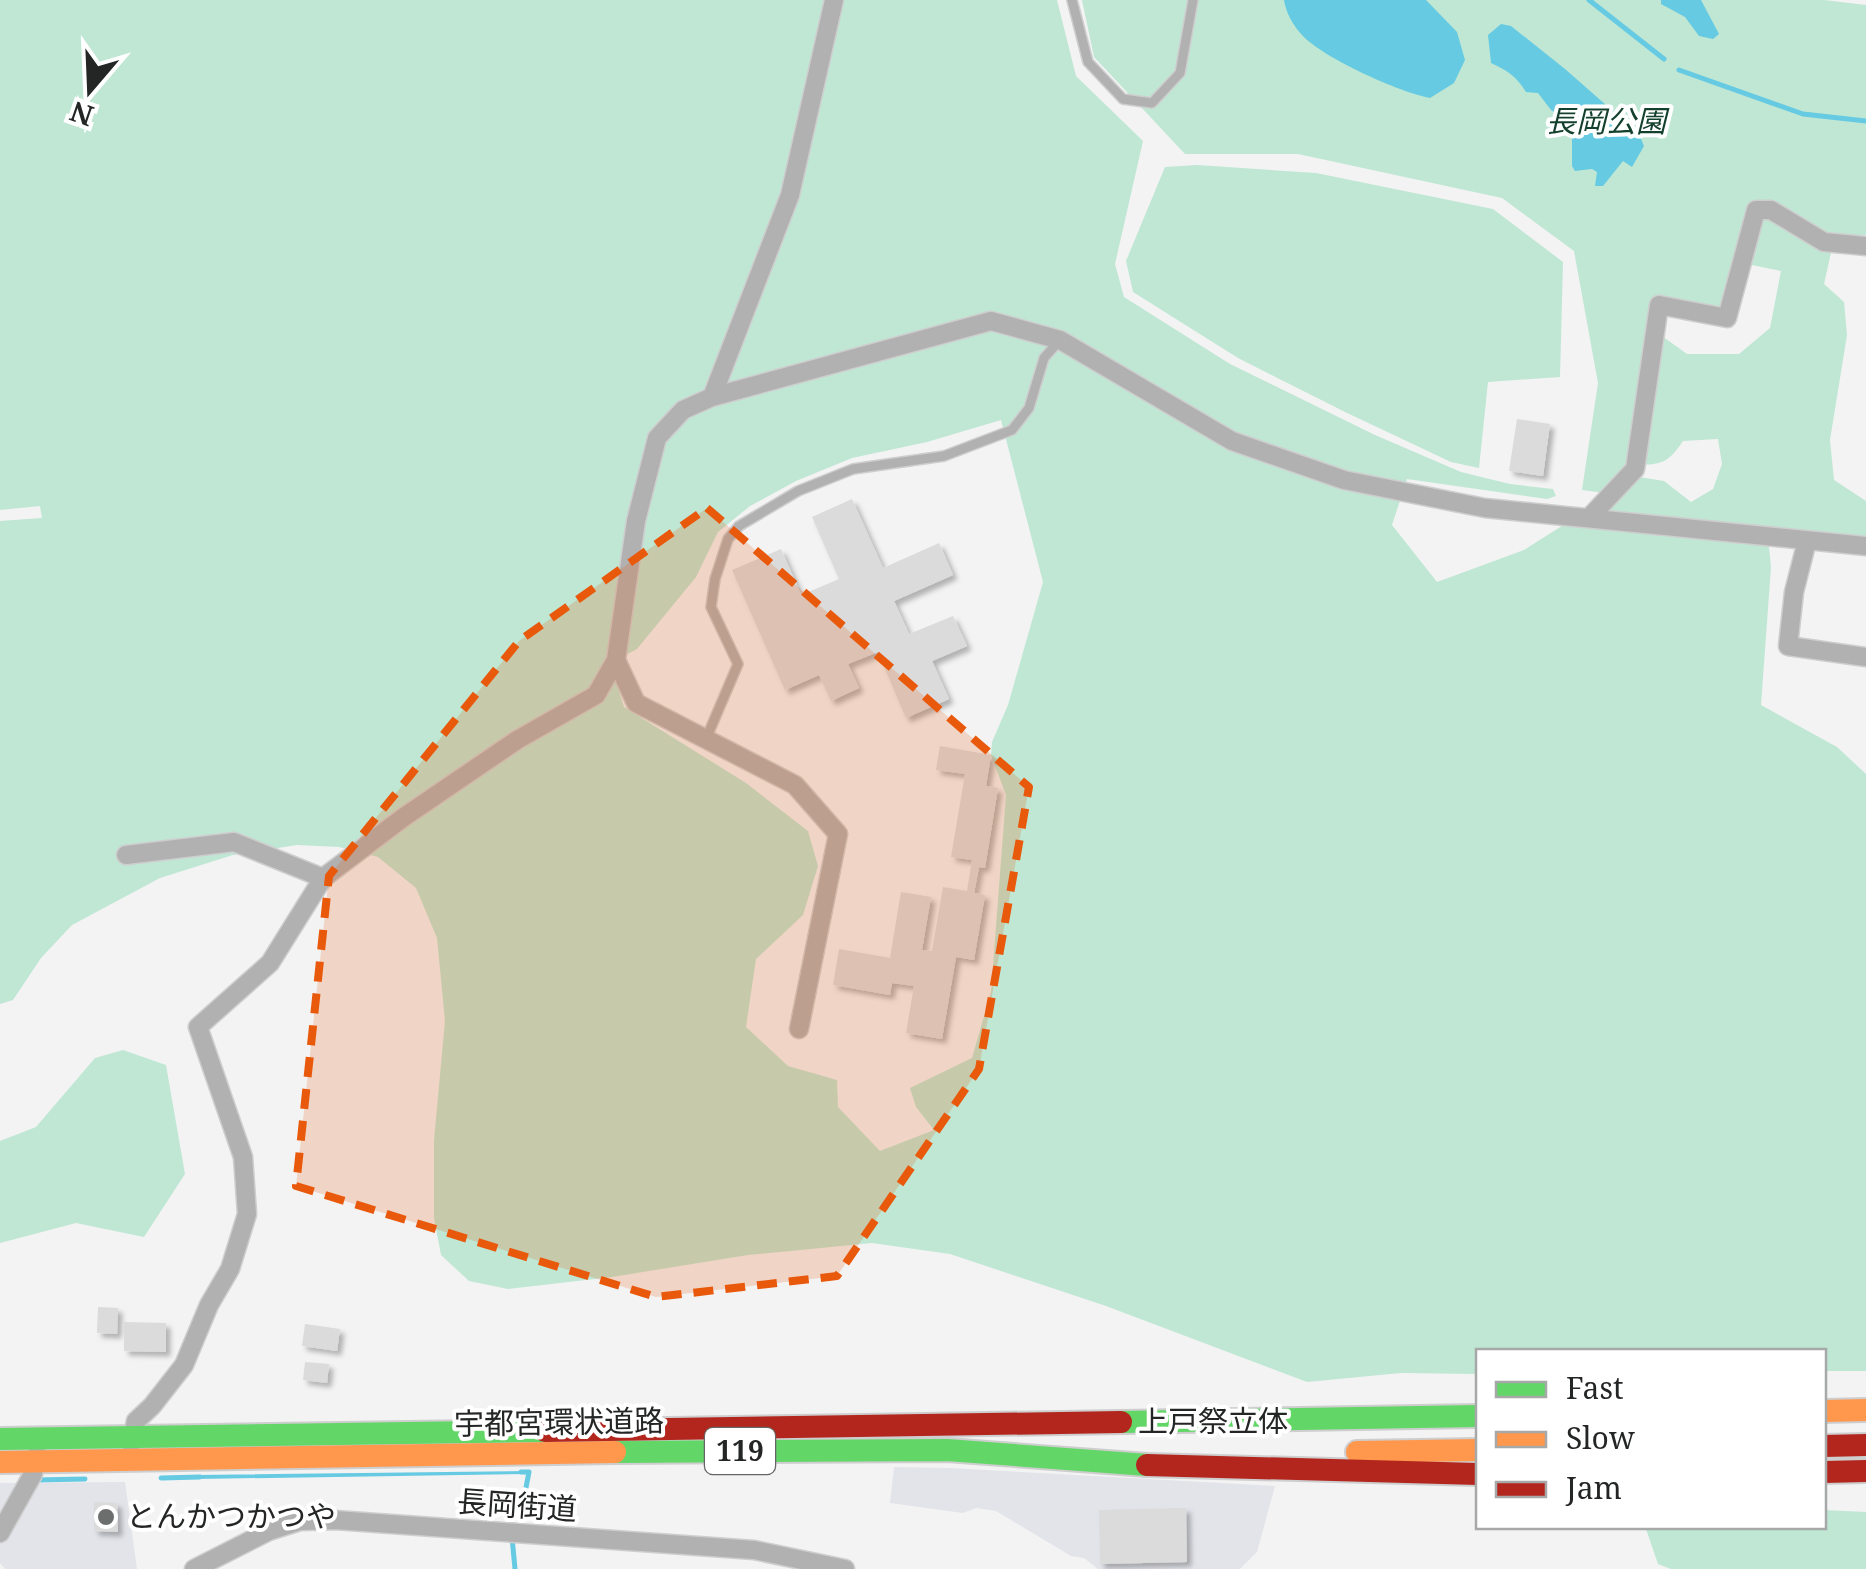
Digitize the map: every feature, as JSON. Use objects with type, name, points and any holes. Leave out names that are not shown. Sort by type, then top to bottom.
[{"type":"highway","points":[[1826,1411],[1866,1410]]},
{"type":"highway","name":"宇都宮環状道路","points":[[0,1440],[37,1450],[958,1424],[1476,1416]]},
{"type":"highway","name":"上戸祭立体","points":[[958,1424],[1180,1433],[1476,1432]]},
{"type":"highway","points":[[1826,1428],[1866,1427]]},
{"type":"highway","points":[[1826,1446],[1866,1445]]},
{"type":"highway","name":"宇都宮環状道路","points":[[131,1448],[947,1450],[1181,1468],[1476,1474]]},
{"type":"highway","name":"宇都宮環状道路","points":[[0,1462],[37,1450]]},
{"type":"highway","name":"上戸祭立体","points":[[947,1450],[1476,1450]]},
{"type":"highway","points":[[1826,1472],[1866,1471]]},
{"type":"street","points":[[712,397],[790,195],[834,0]]},
{"type":"street","points":[[1588,518],[1635,469],[1659,305],[1727,318],[1756,210],[1771,210],[1824,242],[1866,246]]},
{"type":"street","points":[[131,1448],[136,1421],[184,1365],[209,1304],[230,1269],[247,1214],[243,1157],[198,1027],[270,963],[323,878],[500,751],[596,695],[616,660],[636,522],[657,438],[683,410],[712,397],[991,321],[1060,340],[1232,442],[1344,480],[1485,508],[1866,546]]},
{"type":"street","points":[[1807,541],[1794,592],[1788,646],[1866,657]]},
{"type":"street","points":[[616,660],[636,703],[795,785],[838,834],[799,1028]]},
{"type":"street","points":[[126,855],[234,842],[323,878]]},
{"type":"street","points":[[0,1533],[33,1474],[37,1450]]},
{"type":"street","name":"長岡街道","points":[[194,1569],[269,1531],[300,1521],[334,1520],[754,1550],[845,1569]]},
{"type":"lane","points":[[1072,0],[1088,62],[1123,99],[1152,103],[1180,74],[1193,0]]},
{"type":"lane","points":[[706,739],[738,664],[711,608],[715,578],[728,540],[739,526],[798,491],[853,469],[944,456],[1012,430],[1030,408],[1044,358],[1060,340]]},
{"type":"highlighted area","points":[[707,508],[1029,787],[979,1069],[837,1276],[656,1297],[296,1186],[329,876],[519,641]]},
{"type":"shaded area","points":[[894,1467],[1275,1486],[1257,1552],[1240,1569],[1098,1569],[996,1511],[976,1508],[963,1513],[890,1503]]},
{"type":"shaded area","points":[[125,1482],[137,1569],[5,1569],[0,1563],[0,1483]]},
{"type":"green space","name":"長岡公園","points":[[0,0],[1057,0],[1076,76],[1143,141],[1115,264],[1124,297],[1230,364],[1375,435],[1461,472],[1553,489],[1556,496],[1547,499],[1407,479],[1392,525],[1437,582],[1524,550],[1639,477],[1664,481],[1691,502],[1713,489],[1722,464],[1718,439],[1683,441],[1664,461],[1636,464],[1655,331],[1687,354],[1739,354],[1770,328],[1781,271],[1737,262],[1721,310],[1651,300],[1634,461],[1605,493],[1582,490],[1598,383],[1574,251],[1502,198],[1298,154],[1185,154],[1094,57],[1082,0],[1824,0],[1866,5],[1866,235],[1835,235],[1824,284],[1844,302],[1847,335],[1830,440],[1834,480],[1866,501],[1866,537],[1769,547],[1771,567],[1761,705],[1837,747],[1866,774],[1866,1371],[1826,1371],[1826,1349],[1476,1349],[1476,1374],[1401,1373],[1307,1382],[1106,1306],[950,1254],[872,1243],[748,1255],[508,1289],[469,1281],[441,1255],[434,1218],[434,1140],[445,1021],[437,938],[416,888],[378,857],[339,847],[297,845],[233,855],[160,878],[72,925],[41,958],[13,1000],[0,1004],[0,521],[42,518],[40,506],[0,510]],"holes":[[[1001,420],[1043,582],[1008,705],[992,742],[991,755],[1006,795],[991,992],[972,1058],[910,1088],[916,1107],[934,1130],[880,1151],[838,1107],[837,1080],[788,1066],[746,1027],[756,959],[803,915],[818,866],[808,831],[746,783],[624,707],[610,663],[637,649],[696,577],[718,532],[750,506],[796,481],[852,458],[927,442]]]},
{"type":"green space","points":[[1197,165],[1316,173],[1493,209],[1563,262],[1560,377],[1488,382],[1479,468],[1451,462],[1238,358],[1133,292],[1126,261],[1165,167]]},
{"type":"green space","points":[[123,1050],[166,1065],[185,1174],[144,1237],[76,1223],[0,1243],[0,1141],[36,1127],[95,1058]]},
{"type":"green space","points":[[1826,1510],[1866,1512],[1866,1569],[1671,1569],[1658,1564],[1646,1529],[1826,1529]]},
{"type":"water","points":[[1284,0],[1426,0],[1457,32],[1465,60],[1454,83],[1430,98],[1416,95],[1362,73],[1312,44],[1293,23]]},
{"type":"water","points":[[1661,0],[1701,0],[1719,34],[1713,39],[1699,36],[1685,17],[1661,4]]},
{"type":"water","points":[[1501,24],[1511,26],[1565,69],[1639,134],[1644,146],[1632,167],[1623,161],[1603,186],[1595,186],[1597,172],[1592,169],[1575,171],[1572,123],[1551,110],[1538,93],[1526,92],[1511,74],[1491,63],[1488,35]]},
{"type":"water","points":[[526,1474],[197,1479],[197,1475]]},
{"type":"building","points":[[1517,419],[1550,424],[1543,476],[1509,471]]},
{"type":"building","points":[[852,499],[883,568],[939,543],[953,575],[894,601],[909,634],[953,616],[967,646],[932,661],[949,699],[906,718],[878,652],[848,664],[859,688],[831,701],[819,675],[785,690],[732,570],[781,549],[801,595],[839,579],[812,517]]},
{"type":"building","points":[[940,746],[991,755],[986,786],[998,788],[985,868],[979,867],[974,893],[985,895],[974,960],[956,957],[942,1039],[906,1033],[914,986],[892,983],[890,995],[833,985],[839,949],[890,958],[901,892],[931,897],[922,950],[932,951],[943,887],[967,891],[972,860],[951,857],[965,774],[936,770]]},
{"type":"building","points":[[98,1307],[118,1308],[117,1334],[97,1333]]},
{"type":"building","points":[[124,1322],[166,1323],[166,1352],[124,1351]]},
{"type":"building","points":[[305,1324],[340,1329],[337,1351],[302,1346]]},
{"type":"building","points":[[305,1362],[329,1364],[327,1383],[303,1380]]},
{"type":"building","name":"とんかつかつや","points":[[94,1502],[117,1503],[118,1532],[94,1531]]},
{"type":"building","points":[[1186,1508],[1187,1562],[1100,1564],[1099,1510]]},
{"type":"waterway","points":[[1589,0],[1664,59]]},
{"type":"waterway","points":[[1679,70],[1803,114],[1866,121]]},
{"type":"waterway","points":[[511,1526],[510,1514],[523,1503],[529,1472],[521,1472]]},
{"type":"waterway","points":[[161,1478],[200,1477]]},
{"type":"waterway","points":[[36,1480],[85,1479]]},
{"type":"waterway","points":[[512,1537],[515,1569]]},
{"type":"traffic: fast","points":[[1121,1422],[1476,1416]]},
{"type":"traffic: fast","points":[[0,1439],[545,1431]]},
{"type":"traffic: fast","points":[[615,1452],[947,1450],[1147,1465]]},
{"type":"traffic: slow","points":[[1826,1411],[1866,1410]]},
{"type":"traffic: slow","points":[[1357,1452],[1476,1450]]},
{"type":"traffic: slow","points":[[0,1462],[615,1452]]},
{"type":"traffic: jam","points":[[545,1431],[1121,1422]]},
{"type":"traffic: jam","points":[[1826,1446],[1866,1445]]},
{"type":"traffic: jam","points":[[1147,1465],[1476,1474]]},
{"type":"traffic: jam","points":[[1826,1472],[1866,1471]]},
{"type":"place","name":"とんかつかつや","points":[[106,1517]]}]
